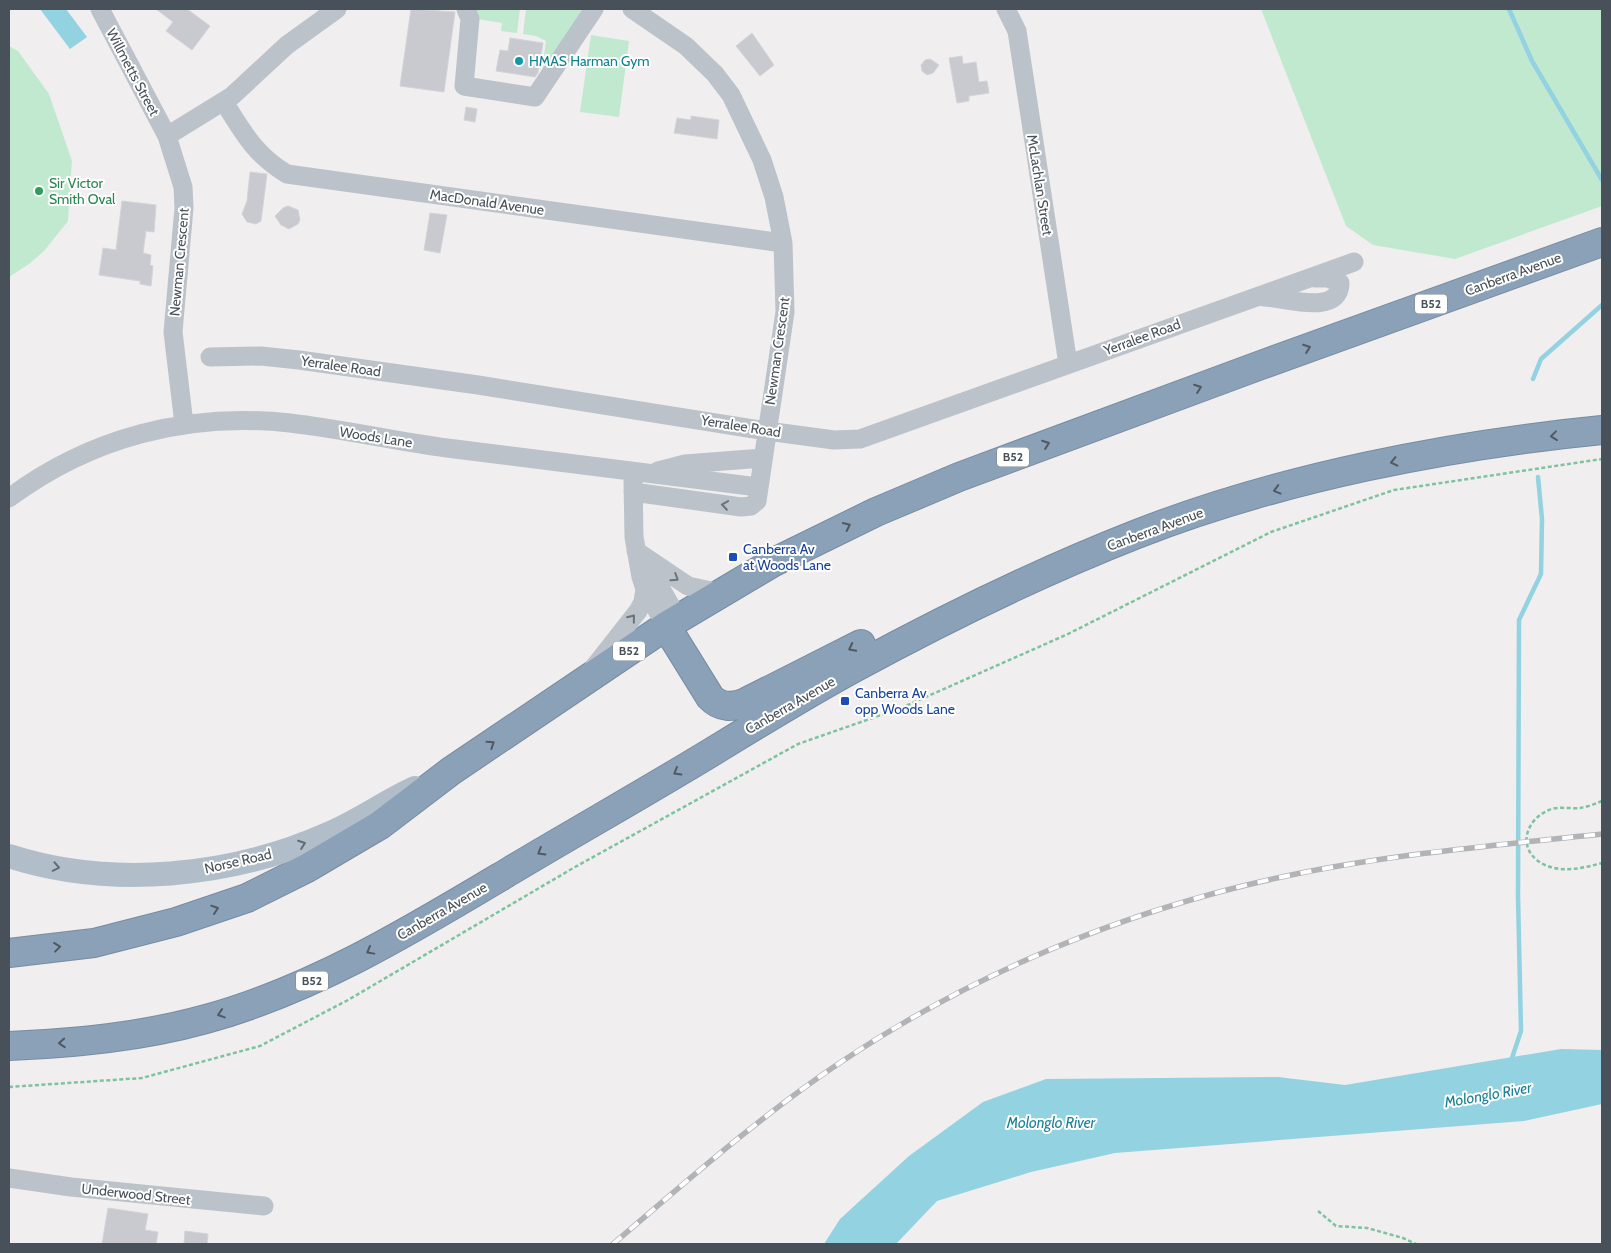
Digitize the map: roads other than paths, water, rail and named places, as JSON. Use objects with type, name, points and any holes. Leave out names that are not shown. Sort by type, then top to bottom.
[{"type":"highway","name":"Canberra Avenue","points":[[9,953],[94,943],[176,922],[247,898],[307,868],[380,825],[451,771],[672,623],[797,549],[959,477],[1270,361],[1602,242]]},
{"type":"highway","name":"Canberra Avenue","points":[[9,1046],[109,1040],[160,1031],[209,1018],[306,983],[461,900],[852,669],[944,620],[1065,563],[1140,533],[1273,491],[1415,457],[1490,444],[1602,430]]},
{"type":"highway","points":[[726,706],[746,702],[887,630],[981,588],[1077,551],[1140,533]]},
{"type":"highway","points":[[672,623],[718,686],[726,706],[725,729],[719,748]]},
{"type":"main road","name":"Norse Road","points":[[9,856],[72,870],[126,875],[186,872],[230,865],[283,851],[328,834],[400,795],[451,771]]},
{"type":"street","name":"Willmetts Street","points":[[100,9],[167,136]]},
{"type":"street","points":[[167,136],[224,102],[246,85],[287,45],[337,9]]},
{"type":"street","points":[[466,9],[470,19],[464,86],[535,97],[594,9]]},
{"type":"street","name":"Newman Crescent","points":[[632,9],[686,46],[715,74],[730,95],[762,160],[774,197],[783,243],[785,312],[757,501],[754,505],[745,507],[633,492]]},
{"type":"street","name":"McLachlan Street","points":[[1006,9],[1017,31],[1068,364]]},
{"type":"street","name":"MacDonald Avenue","points":[[224,102],[254,149],[268,163],[286,174],[783,243]]},
{"type":"street","name":"Newman Crescent","points":[[167,136],[183,187],[185,211],[173,332],[184,424]]},
{"type":"street","name":"Yerralee Road","points":[[210,358],[261,356],[299,360],[478,385],[767,431],[834,440],[860,439],[1354,262]]},
{"type":"street","name":"Yerralee Road","points":[[1252,298],[1266,297],[1316,303],[1335,296],[1340,290],[1340,283],[1336,280],[1309,278]]},
{"type":"street","name":"Woods Lane","points":[[9,498],[54,468],[95,448],[144,432],[184,424],[239,420],[288,423],[420,444],[758,487]]},
{"type":"street","points":[[652,473],[681,464],[763,458]]},
{"type":"street","points":[[581,684],[638,611],[644,597],[645,589],[637,554],[633,521],[633,471]]},
{"type":"street","points":[[637,554],[688,586],[720,593]]},
{"type":"street","points":[[637,554],[660,587],[672,623]]},
{"type":"street","points":[[645,589],[672,623]]},
{"type":"street","name":"Underwood Street","points":[[9,1178],[71,1187],[264,1206]]},
{"type":"water","points":[[40,9],[66,9],[87,37],[70,49]]},
{"type":"water","name":"Molonglo River","points":[[1561,1049],[1602,1050],[1602,1104],[1524,1121],[1115,1153],[1031,1172],[937,1201],[896,1244],[824,1244],[840,1219],[909,1156],[983,1102],[1046,1079],[1278,1077],[1345,1085]]},
{"type":"waterway","points":[[1509,9],[1532,61],[1602,180]]},
{"type":"waterway","points":[[1533,379],[1541,359],[1602,305]]},
{"type":"waterway","points":[[1511,1061],[1521,1031],[1518,896],[1519,620],[1541,574],[1542,519],[1538,477]]},
{"type":"railway","points":[[613,1244],[753,1127],[841,1062],[893,1029],[946,999],[1057,947],[1172,905],[1291,875],[1368,861],[1602,834]]},
{"type":"place","name":"HMAS Harman Gym","points":[[519,61]]},
{"type":"place","name":"Sir Victor Smith Oval","points":[[39,191]]},
{"type":"place","name":"Canberra Av at Woods Lane","points":[[733,557]]},
{"type":"place","name":"Canberra Av opp Woods Lane","points":[[845,701]]}]
